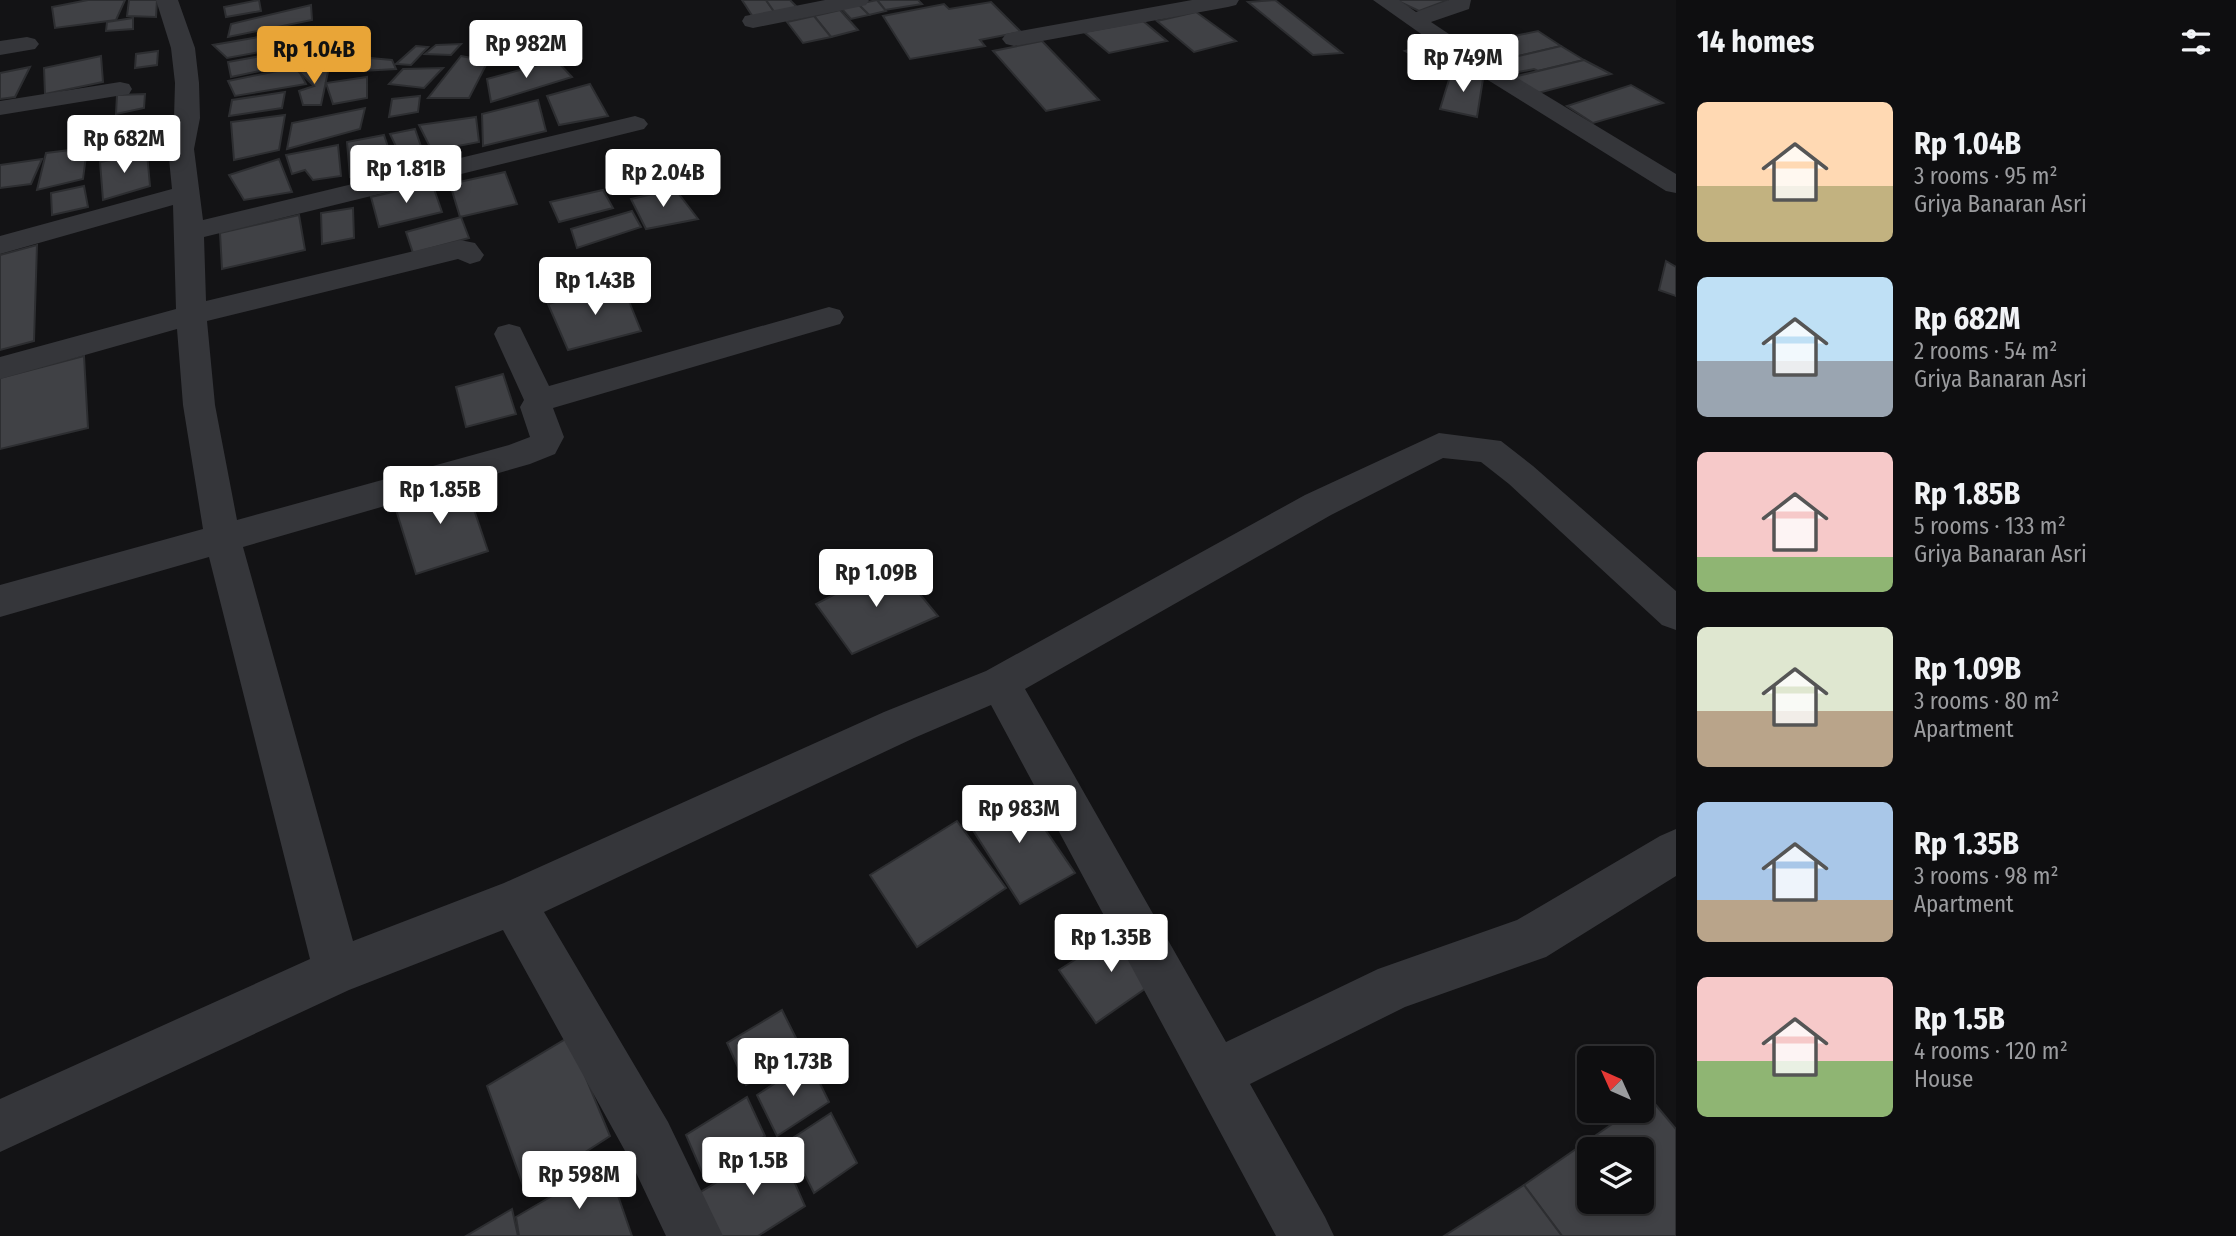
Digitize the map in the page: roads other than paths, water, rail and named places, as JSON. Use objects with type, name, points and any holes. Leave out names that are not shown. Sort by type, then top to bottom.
[{"type":"street","points":[[167,0],[183,48],[187,83],[187,118],[181,149],[190,232],[191,315],[199,405],[222,537],[337,971]]},
{"type":"street","points":[[753,20],[858,0]]},
{"type":"street","points":[[1014,39],[1228,0]]},
{"type":"street","points":[[1384,0],[1483,67],[1676,185]]},
{"type":"street","points":[[1414,20],[1452,9],[1461,4],[1460,0]]},
{"type":"street","points":[[0,48],[27,44]]},
{"type":"street","points":[[0,108],[120,89]]},
{"type":"street","points":[[190,232],[635,124]]},
{"type":"street","points":[[0,245],[187,193]]},
{"type":"street","points":[[0,368],[191,315],[460,249],[465,249],[470,255]]},
{"type":"street","points":[[0,601],[518,455],[543,445],[547,437],[536,407],[540,400],[829,317]]},
{"type":"street","points":[[509,334],[540,400]]},
{"type":"street","points":[[0,1126],[337,971],[513,903],[887,731],[1000,683],[1318,505],[1439,445],[1489,450],[1521,475],[1676,614]]},
{"type":"street","points":[[1000,683],[1306,1236]]},
{"type":"street","points":[[1216,1074],[1395,986],[1529,940],[1676,851]]},
{"type":"street","points":[[513,903],[649,1140],[695,1236]]}]
